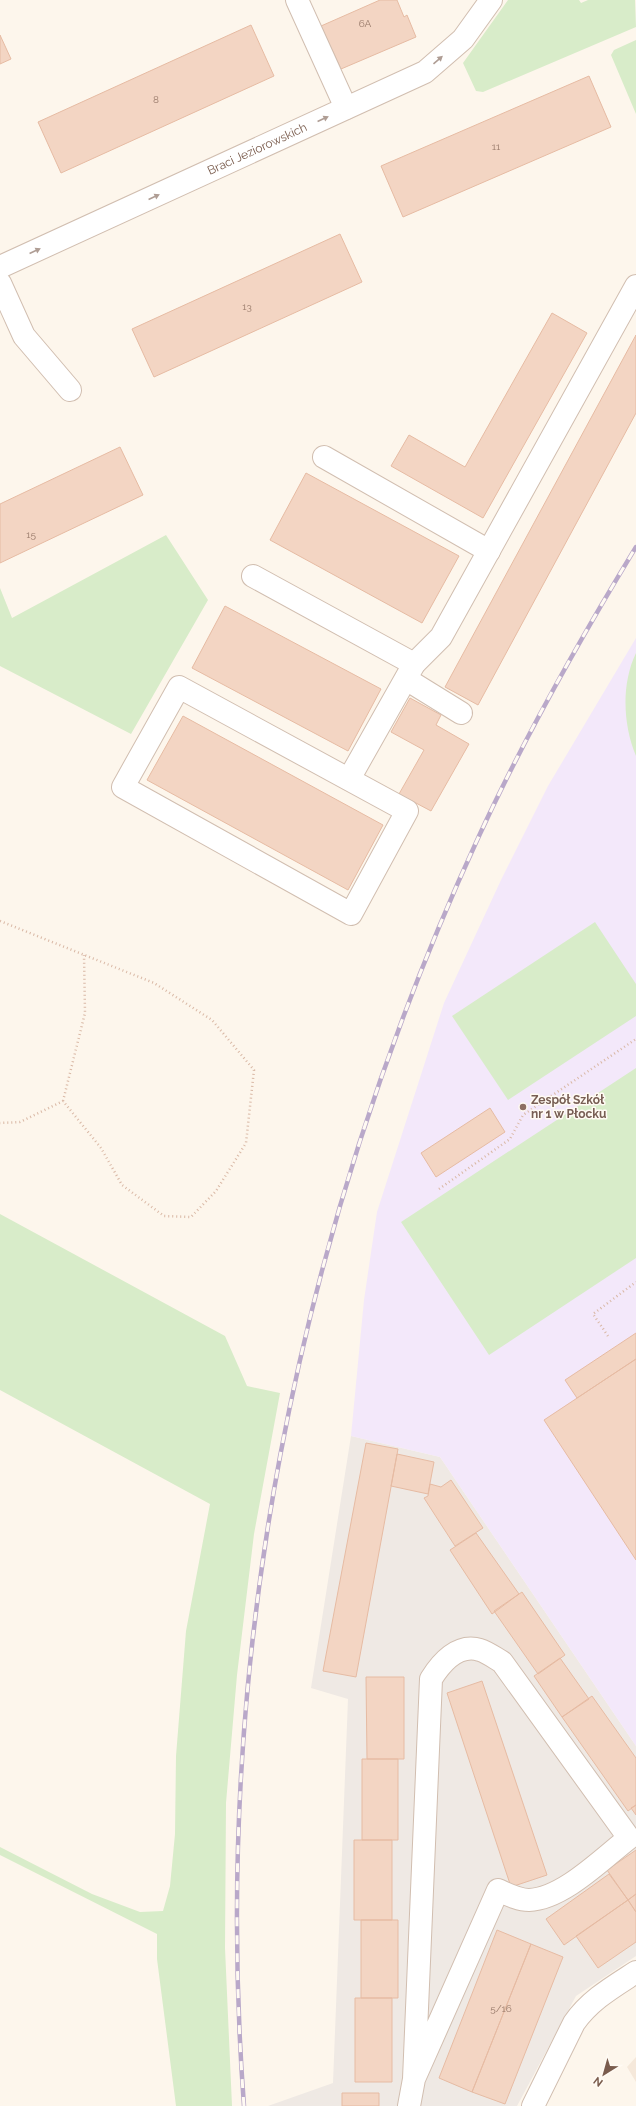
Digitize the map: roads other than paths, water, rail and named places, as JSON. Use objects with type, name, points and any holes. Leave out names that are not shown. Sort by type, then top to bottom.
[{"type":"street","points":[[297,0],[346,108]]},
{"type":"street","name":"Braci Jeziorowskich","points":[[0,267],[425,72],[463,39],[491,0]]},
{"type":"street","points":[[0,282],[24,336],[70,390]]},
{"type":"street","points":[[349,779],[410,671],[441,637],[636,286]]},
{"type":"street","points":[[324,457],[489,551]]},
{"type":"street","points":[[253,576],[410,671],[461,713]]},
{"type":"street","points":[[179,687],[349,779],[407,811],[351,914],[123,787],[179,687]]},
{"type":"street","points":[[409,2106],[414,2079],[431,1679],[441,1663],[461,1650],[480,1650],[502,1662],[629,1838],[563,1890],[547,1897],[529,1900],[512,1896],[498,1890],[414,2079]]},
{"type":"street","points":[[533,2106],[574,2023],[582,2010],[597,1997],[636,1972]]},
{"type":"railway","points":[[244,2106],[237,1942],[241,1778],[255,1616],[280,1456],[315,1297],[360,1141],[415,987],[479,836],[553,689],[636,547]]},
{"type":"place","name":"Zespół Szkół nr 1 w Płocku","points":[[523,1107]]}]
